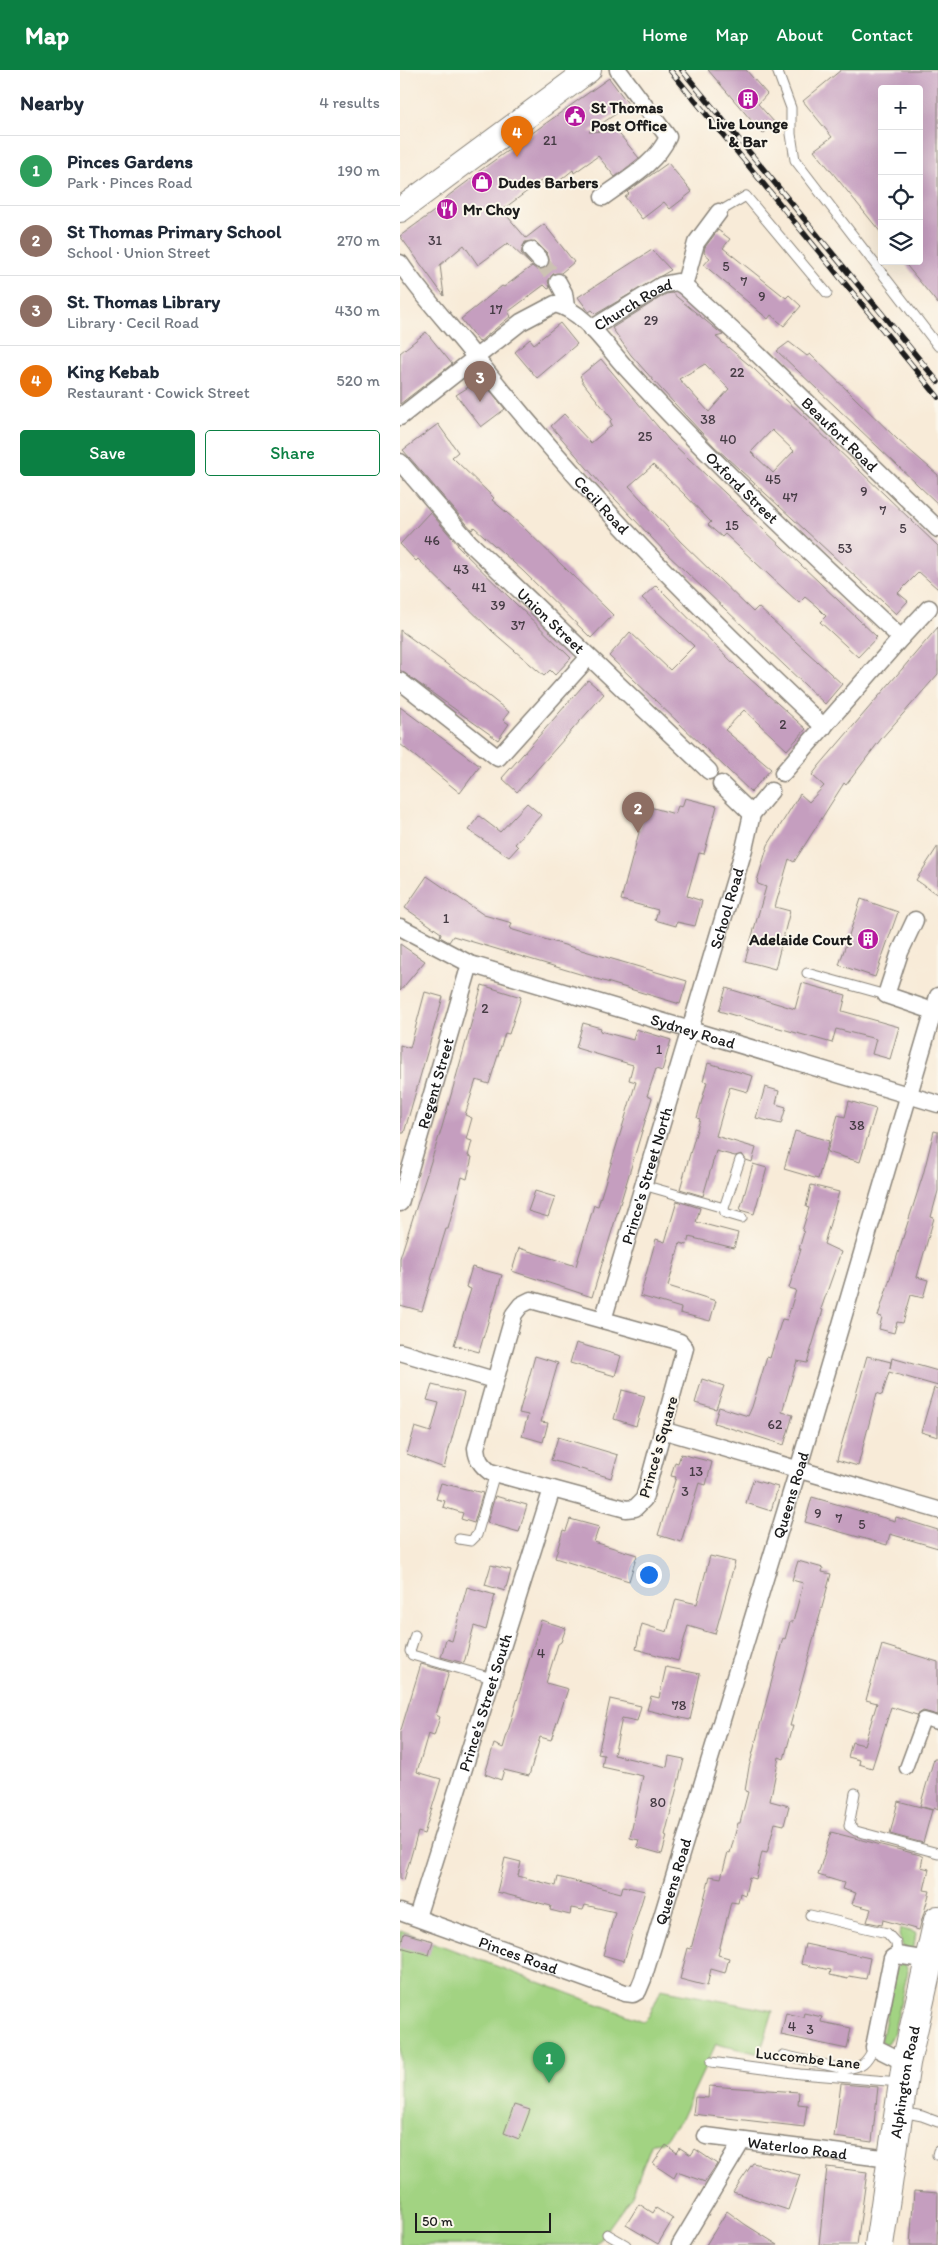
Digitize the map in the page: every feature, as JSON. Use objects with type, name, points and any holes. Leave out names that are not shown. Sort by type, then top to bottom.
[{"type":"highway","name":"Alphington Road","points":[[879,2245],[904,2072],[938,1920]]},
{"type":"main road","points":[[400,210],[589,70]]},
{"type":"street","points":[[603,197],[646,165],[663,148],[668,137],[618,70]]},
{"type":"street","points":[[684,286],[696,243],[719,212]]},
{"type":"street","name":"Cecil Road","points":[[400,263],[509,402],[575,477],[714,623],[824,727]]},
{"type":"street","points":[[400,417],[521,322],[555,304],[566,307],[564,293],[558,282]]},
{"type":"street","name":"Church Road","points":[[566,307],[591,330],[662,285],[677,282],[684,286],[742,339]]},
{"type":"street","name":"Oxford Street","points":[[591,330],[667,413],[737,485],[901,638]]},
{"type":"street","name":"Beaufort Road","points":[[742,339],[938,529]]},
{"type":"street","name":"Union Street","points":[[400,462],[469,542],[588,658],[709,771]]},
{"type":"street","points":[[783,774],[929,608]]},
{"type":"street","points":[[400,681],[498,758],[588,658]]},
{"type":"street","points":[[721,784],[752,814]]},
{"type":"street","name":"School Road","points":[[690,1030],[744,850],[752,814],[771,791]]},
{"type":"street","points":[[915,920],[900,952],[886,995],[935,1003]]},
{"type":"street","name":"Sydney Road","points":[[400,927],[450,956],[470,964],[938,1104]]},
{"type":"street","name":"Regent Street","points":[[400,1203],[470,964]]},
{"type":"street","name":"Queens Road","points":[[638,1991],[798,1470],[910,1096],[935,1003]]},
{"type":"street","name":"Prince's Street North","points":[[603,1320],[690,1030]]},
{"type":"street","name":"Prince's Square","points":[[531,1300],[671,1339],[680,1342],[685,1348],[644,1499],[635,1508],[626,1508],[495,1473],[482,1466],[476,1448],[494,1380],[514,1314],[526,1302],[531,1300]]},
{"type":"street","points":[[400,1352],[494,1380]]},
{"type":"street","points":[[662,1430],[938,1510]]},
{"type":"street","name":"Prince's Street South","points":[[417,1917],[552,1488]]},
{"type":"street","points":[[906,1768],[924,1719],[938,1723]]},
{"type":"street","name":"Pinces Road","points":[[400,1912],[625,1993],[633,1994],[638,1991]]},
{"type":"street","points":[[904,2072],[874,2047],[892,1958],[897,1955],[928,1960]]},
{"type":"street","name":"Waterloo Road","points":[[706,2136],[890,2159]]},
{"type":"street","points":[[680,2245],[742,2141]]},
{"type":"lane","points":[[777,70],[791,108],[795,160],[938,346]]},
{"type":"lane","points":[[719,212],[746,196],[827,293]]},
{"type":"lane","points":[[807,973],[886,995]]},
{"type":"lane","points":[[740,1160],[724,1208],[725,1213],[742,1218]]},
{"type":"lane","points":[[643,1185],[724,1208]]},
{"type":"lane","points":[[459,1539],[471,1541],[477,1535],[495,1473]]},
{"type":"lane","points":[[415,1634],[412,1654],[492,1678]]},
{"type":"lane","points":[[854,1793],[849,1826],[856,1831],[938,1853]]},
{"type":"lane","points":[[810,1915],[887,1934],[896,1942],[897,1955]]},
{"type":"lane","points":[[783,2055],[844,2069],[854,2069],[868,2061],[874,2047]]},
{"type":"lane","name":"Luccombe Lane","points":[[711,2062],[800,2074],[904,2072]]},
{"type":"lane","points":[[898,2112],[922,2116],[938,2122]]},
{"type":"lane","points":[[607,2234],[626,2245]]},
{"type":"green space","points":[[900,1928],[916,1933],[913,1952],[903,1947],[899,1935]]},
{"type":"green space","points":[[400,1930],[643,2021],[649,2016],[661,1989],[773,2011],[760,2054],[716,2044],[680,2121],[662,2142],[652,2143],[631,2197],[596,2245],[400,2245]]},
{"type":"green space","points":[[905,1964],[908,1971],[893,2035],[889,2043],[884,2045],[881,2042],[896,1969],[899,1965]]},
{"type":"building","name":"Live Lounge & Bar","points":[[708,70],[746,70],[767,94],[758,104],[775,123],[763,134]]},
{"type":"building","points":[[841,70],[938,70],[938,304],[906,265],[923,265],[923,85],[878,85],[878,229],[814,150],[832,137],[803,101]]},
{"type":"building","points":[[609,78],[629,105],[589,132],[616,130],[639,158],[615,177],[598,156],[574,173],[573,170],[548,190],[541,181],[502,210],[526,238],[544,224],[574,262],[561,273],[553,274],[548,281],[550,288],[548,289],[544,285],[508,312],[511,316],[479,342],[461,319],[502,286],[504,287],[532,266],[537,270],[546,268],[550,263],[547,253],[535,241],[525,242],[521,253],[531,265],[508,243],[478,265],[464,245],[440,265],[444,296],[400,236],[437,209],[448,196],[478,172]]},
{"type":"building","points":[[668,163],[692,192],[670,209],[664,202],[642,219],[625,197],[629,194],[627,192]]},
{"type":"building","points":[[718,230],[730,239],[723,248],[786,298],[789,295],[801,306],[784,326],[771,315],[768,319],[704,265],[710,258],[704,253],[705,247]]},
{"type":"building","points":[[652,250],[671,270],[596,314],[592,310],[589,312],[578,297]]},
{"type":"building","points":[[672,293],[723,335],[716,337],[754,369],[938,546],[938,589],[919,572],[898,593],[908,601],[896,614],[714,446],[661,389],[631,355],[612,328],[666,294]],"holes":[[[705,364],[729,389],[709,412],[679,379]],[[772,430],[794,451],[773,473],[751,452]]]},
{"type":"building","points":[[560,323],[577,344],[537,378],[515,352],[530,339],[534,344]]},
{"type":"building","points":[[426,332],[452,364],[400,404],[400,353]]},
{"type":"building","points":[[789,342],[807,356],[810,354],[898,440],[938,475],[938,504],[777,351]]},
{"type":"building","points":[[601,359],[669,440],[877,637],[858,657],[820,622],[826,616],[816,606],[805,597],[799,603],[725,534],[722,537],[708,525],[711,522],[653,465],[629,486],[680,541],[753,612],[758,607],[842,684],[825,704],[666,553],[599,482],[551,426],[564,414],[591,443],[612,425],[610,421],[612,419],[581,380],[580,376]]},
{"type":"building","points":[[481,379],[505,409],[481,427],[456,395]]},
{"type":"building","points":[[438,424],[458,452],[452,457],[494,498],[492,500],[521,525],[613,615],[591,638],[523,571],[474,527],[472,530],[403,450]]},
{"type":"building","points":[[430,512],[457,546],[571,658],[555,675],[550,670],[544,676],[493,632],[400,544]]},
{"type":"building","points":[[656,585],[739,669],[806,729],[787,750],[744,710],[725,730],[771,769],[751,792],[609,656],[630,632],[670,670],[694,646],[642,598]]},
{"type":"building","points":[[938,627],[938,674],[881,739],[846,785],[844,783],[794,862],[789,859],[775,907],[790,911],[775,969],[745,961],[766,887],[758,884],[757,881],[768,845],[800,794],[809,802],[824,786],[812,775],[819,766]]},
{"type":"building","points":[[400,630],[509,712],[503,720],[509,724],[498,740],[400,670]]},
{"type":"building","points":[[588,680],[604,694],[517,792],[502,778]]},
{"type":"building","points":[[400,707],[480,766],[460,793],[400,744]]},
{"type":"building","points":[[685,798],[717,806],[704,854],[699,853],[687,896],[702,901],[695,926],[677,922],[676,926],[655,920],[658,910],[621,900],[646,806],[675,814],[678,806],[682,807]]},
{"type":"building","points":[[527,803],[541,815],[515,844],[518,847],[509,857],[468,830],[479,816],[500,832]]},
{"type":"building","points":[[938,846],[938,895],[916,880]]},
{"type":"building","points":[[427,876],[484,915],[512,923],[510,929],[687,981],[680,1004],[453,936],[449,942],[440,937],[441,933],[405,908]]},
{"type":"building","name":"Adelaide Court","points":[[861,899],[898,912],[875,977],[839,965]]},
{"type":"building","points":[[400,944],[425,961],[400,991]]},
{"type":"building","points":[[802,983],[846,995],[842,1011],[899,1027],[890,1059],[872,1054],[876,1039],[836,1029],[832,1043],[719,1011],[726,988],[795,1009]]},
{"type":"building","points":[[482,985],[521,997],[509,1034],[505,1033],[489,1084],[476,1080],[465,1115],[472,1118],[466,1139],[472,1141],[468,1156],[472,1157],[467,1179],[462,1177],[422,1311],[400,1305],[400,1258],[442,1127]]},
{"type":"building","points":[[425,992],[443,997],[404,1133],[400,1133],[400,1045],[410,1048]]},
{"type":"building","points":[[583,1023],[601,1028],[600,1031],[633,1040],[636,1029],[671,1040],[662,1071],[656,1069],[647,1096],[652,1098],[592,1297],[512,1271],[519,1248],[576,1266],[594,1205],[598,1206],[636,1082],[629,1080],[633,1065],[576,1048]]},
{"type":"building","points":[[708,1063],[753,1076],[748,1092],[730,1087],[716,1136],[756,1148],[752,1162],[746,1160],[742,1154],[735,1156],[716,1151],[703,1196],[680,1189],[700,1119],[697,1118],[707,1082],[703,1081]]},
{"type":"building","points":[[765,1087],[779,1091],[776,1104],[786,1107],[781,1124],[756,1118]]},
{"type":"building","points":[[849,1101],[876,1109],[860,1162],[827,1152],[838,1115],[845,1117]]},
{"type":"building","points":[[795,1131],[829,1141],[818,1179],[784,1169]]},
{"type":"building","points":[[934,1131],[938,1132],[938,1191],[931,1217],[934,1218],[917,1277],[928,1280],[923,1298],[911,1295],[903,1323],[897,1322],[894,1333],[879,1329],[882,1317],[878,1316],[923,1175]]},
{"type":"building","points":[[753,1164],[767,1168],[754,1214],[740,1210]]},
{"type":"building","points":[[811,1185],[839,1192],[824,1244],[841,1252],[821,1309],[823,1310],[807,1363],[797,1361],[782,1412],[793,1415],[784,1445],[714,1423],[719,1407],[748,1416],[752,1407],[767,1357],[770,1358],[782,1319],[787,1320],[796,1290],[789,1288],[801,1249],[799,1249],[809,1208],[806,1207]]},
{"type":"building","points":[[535,1191],[555,1197],[548,1217],[528,1211]]},
{"type":"building","points":[[677,1201],[700,1208],[696,1222],[738,1233],[734,1248],[689,1237],[687,1245],[680,1243],[668,1286],[716,1301],[710,1321],[680,1313],[681,1308],[640,1296],[656,1239],[665,1242]]},
{"type":"building","points":[[472,1267],[502,1275],[479,1352],[454,1345],[471,1289],[466,1287]]},
{"type":"building","points":[[576,1343],[621,1356],[615,1376],[570,1363]]},
{"type":"building","points":[[535,1356],[558,1363],[541,1422],[548,1423],[543,1442],[522,1436],[528,1415],[519,1413]]},
{"type":"building","points":[[867,1356],[891,1362],[890,1368],[892,1358],[938,1371],[938,1386],[889,1372],[882,1395],[877,1393],[858,1466],[837,1460]]},
{"type":"building","points":[[702,1379],[724,1386],[716,1409],[695,1403]]},
{"type":"building","points":[[432,1385],[464,1393],[444,1468],[407,1454],[415,1427],[431,1432],[439,1403],[427,1400]]},
{"type":"building","points":[[934,1388],[938,1389],[938,1437],[921,1432]]},
{"type":"building","points":[[622,1390],[645,1396],[636,1426],[614,1419]]},
{"type":"building","points":[[558,1437],[618,1455],[611,1478],[551,1460]]},
{"type":"building","points":[[681,1454],[712,1462],[706,1485],[699,1483],[681,1542],[658,1535],[676,1477],[671,1476],[675,1462],[678,1463]]},
{"type":"building","points":[[753,1480],[778,1487],[771,1511],[746,1503]]},
{"type":"building","points":[[441,1483],[483,1493],[474,1523],[461,1519],[463,1513],[443,1507],[445,1501],[436,1499]]},
{"type":"building","points":[[495,1496],[527,1505],[519,1532],[487,1523]]},
{"type":"building","points":[[812,1497],[895,1521],[896,1517],[938,1530],[938,1548],[890,1534],[887,1545],[805,1522]]},
{"type":"building","points":[[570,1519],[599,1527],[594,1542],[637,1555],[629,1581],[555,1558],[563,1530],[566,1531]]},
{"type":"building","points":[[710,1556],[735,1562],[715,1634],[688,1626],[678,1661],[636,1649],[642,1624],[667,1632],[676,1599],[697,1604]]},
{"type":"building","points":[[798,1561],[823,1568],[822,1572],[831,1574],[790,1726],[793,1726],[784,1759],[779,1757],[770,1801],[789,1806],[784,1825],[775,1823],[767,1853],[762,1852],[756,1879],[749,1877],[745,1895],[740,1893],[738,1903],[731,1902],[718,1955],[729,1958],[725,1973],[711,1969],[707,1986],[680,1979],[688,1948],[691,1949],[710,1876],[721,1878],[738,1823],[740,1823],[748,1792],[745,1791],[749,1767],[783,1638],[785,1639],[790,1622],[793,1622],[803,1583],[792,1580]]},
{"type":"building","points":[[491,1565],[511,1570],[505,1591],[485,1585]]},
{"type":"building","points":[[467,1587],[495,1595],[486,1630],[474,1626],[464,1663],[441,1657],[446,1639],[452,1641]]},
{"type":"building","points":[[541,1620],[566,1628],[561,1642],[558,1644],[546,1683],[568,1689],[551,1740],[540,1737],[529,1776],[504,1770],[501,1780],[485,1774],[494,1744],[503,1748]]},
{"type":"building","points":[[882,1645],[938,1662],[938,1715],[923,1711],[917,1715],[891,1707],[872,1768],[859,1764],[860,1760],[848,1757],[852,1742],[864,1745],[877,1703],[866,1700]]},
{"type":"building","points":[[421,1664],[449,1672],[436,1715],[440,1717],[434,1736],[428,1734],[417,1772],[441,1779],[424,1834],[418,1832],[404,1880],[400,1879],[400,1733]]},
{"type":"building","points":[[666,1667],[700,1674],[690,1720],[647,1710],[651,1696],[659,1698]]},
{"type":"building","points":[[610,1699],[641,1706],[637,1721],[622,1718],[614,1755],[667,1767],[669,1756],[684,1759],[662,1854],[637,1847],[639,1840],[630,1838],[643,1776],[602,1767],[604,1755],[598,1754]]},
{"type":"building","points":[[934,1759],[938,1759],[938,1809],[934,1807],[933,1810],[920,1806]]},
{"type":"building","points":[[898,1801],[932,1810],[923,1843],[890,1834]]},
{"type":"building","points":[[831,1832],[923,1857],[921,1867],[929,1869],[924,1890],[930,1891],[919,1930],[883,1920],[882,1925],[867,1922],[871,1909],[852,1904],[856,1893],[842,1889],[844,1883],[818,1875]]},
{"type":"building","points":[[505,1858],[521,1862],[518,1876],[556,1886],[558,1877],[621,1893],[623,1886],[645,1891],[624,1961],[603,1955],[615,1912],[585,1905],[583,1910],[571,1908],[570,1915],[550,1910],[551,1906],[497,1892]]},
{"type":"building","points":[[404,1933],[433,1941],[429,1955],[400,1947]]},
{"type":"building","points":[[805,1944],[870,1958],[866,1979],[849,1976],[848,1979],[830,1975],[831,1970],[801,1964]]},
{"type":"building","points":[[786,2013],[803,2017],[804,2013],[822,2017],[821,2022],[851,2028],[847,2049],[781,2035]]},
{"type":"building","points":[[841,2084],[878,2087],[872,2142],[834,2137]]},
{"type":"building","points":[[709,2086],[799,2092],[798,2104],[807,2105],[804,2127],[693,2114],[695,2097],[708,2098]]},
{"type":"building","points":[[514,2105],[530,2110],[519,2139],[504,2133]]},
{"type":"building","points":[[666,2145],[677,2153],[680,2148],[691,2155],[695,2149],[717,2164],[705,2182],[677,2172],[674,2178],[653,2164]]},
{"type":"building","points":[[753,2163],[800,2175],[788,2210],[733,2192]]},
{"type":"building","points":[[827,2167],[867,2172],[857,2245],[819,2245]]},
{"type":"building","points":[[914,2191],[938,2193],[937,2245],[910,2245]]},
{"type":"building","points":[[639,2204],[653,2213],[656,2208],[673,2219],[658,2244],[626,2225]]},
{"type":"building","points":[[727,2211],[746,2225],[778,2245],[706,2245]]},
{"type":"tunnel","points":[[540,260],[558,282]]},
{"type":"railway","points":[[670,70],[938,397]]},
{"type":"railway","points":[[682,70],[938,382]]},
{"type":"place","name":"Live Lounge & Bar","points":[[748,99]]},
{"type":"place","name":"St Thomas Post Office","points":[[575,116]]},
{"type":"place","name":"King Kebab","points":[[517,157]]},
{"type":"place","name":"Dudes Barbers","points":[[482,182]]},
{"type":"place","name":"Mr Choy","points":[[447,209]]},
{"type":"place","name":"St. Thomas Library","points":[[480,402]]},
{"type":"place","name":"St Thomas Primary School","points":[[638,833]]},
{"type":"place","name":"Adelaide Court","points":[[868,939]]},
{"type":"place","name":"Pinces Gardens","points":[[549,2083]]}]
